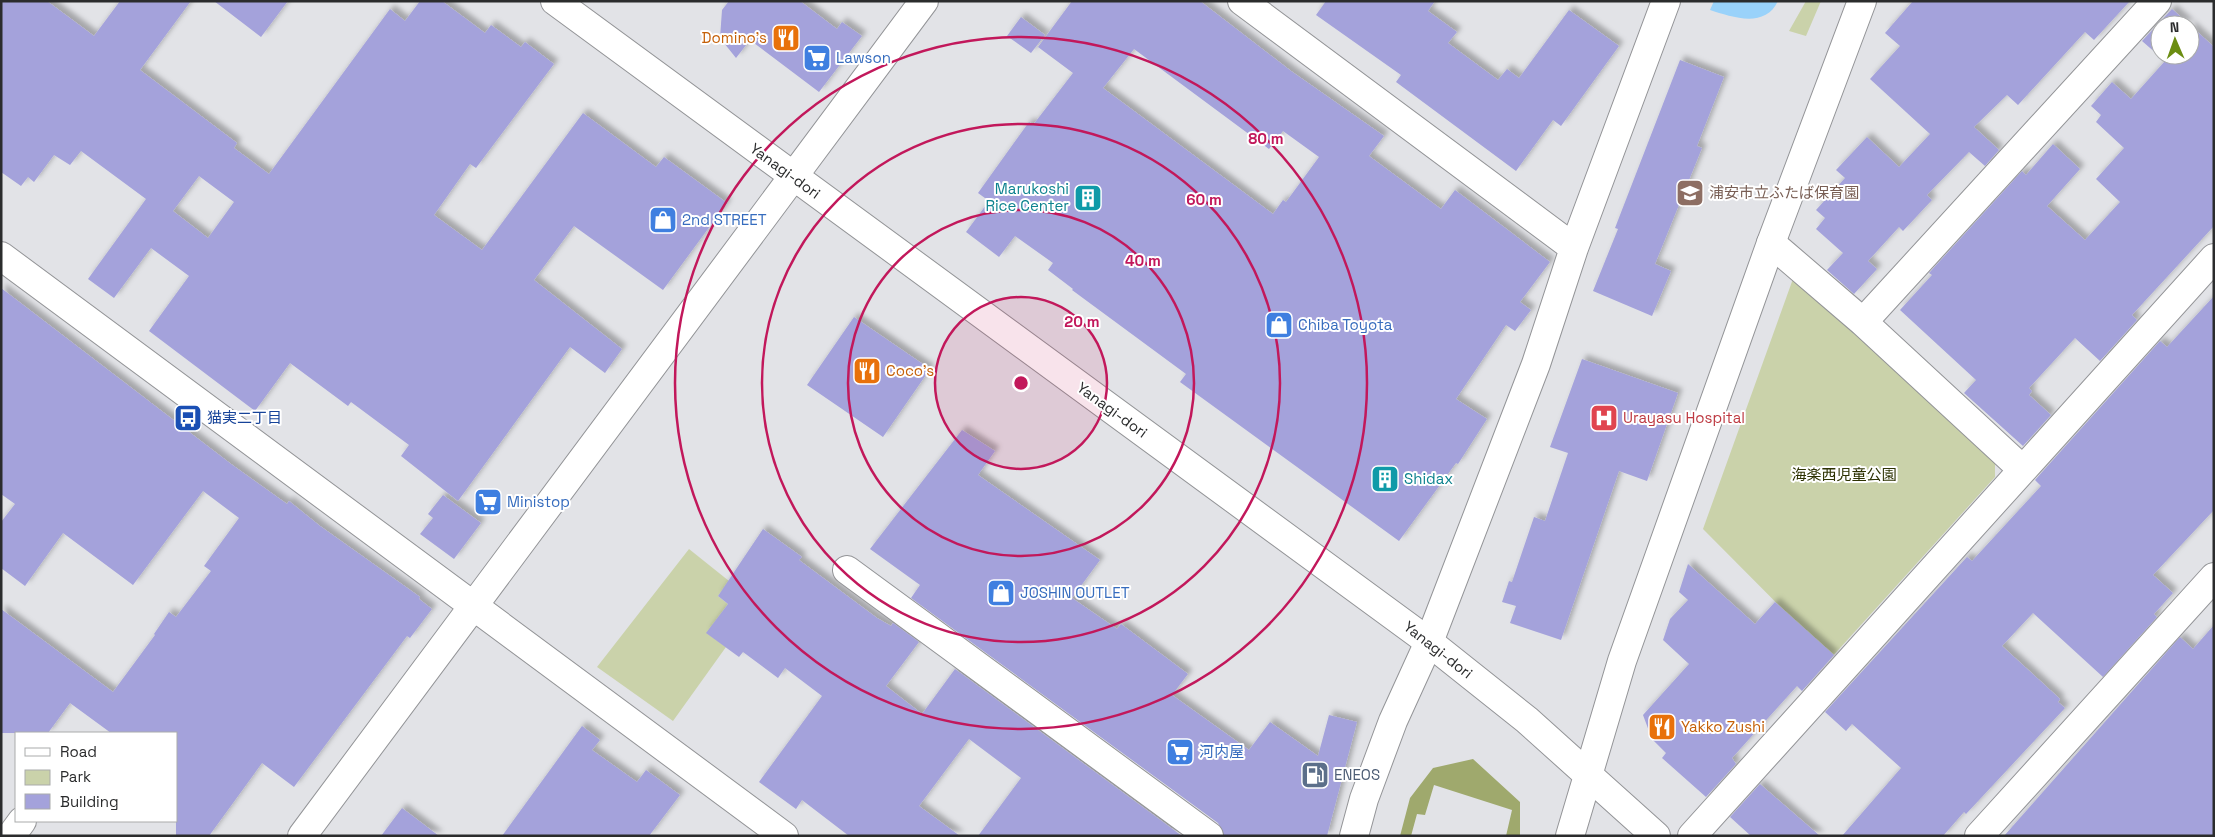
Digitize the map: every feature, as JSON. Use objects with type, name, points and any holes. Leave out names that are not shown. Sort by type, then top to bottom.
[{"type":"street","name":"Yanagi-dori","points":[[555,1],[1429,642],[1527,720],[1656,836]]},
{"type":"street","points":[[302,836],[924,1]]},
{"type":"street","points":[[1242,1],[1574,248]]},
{"type":"street","points":[[1354,836],[1364,799],[1393,721],[1429,642],[1536,364],[1574,248],[1666,1]]},
{"type":"street","points":[[1570,836],[1622,661],[1771,242],[1862,1]]},
{"type":"street","points":[[1863,322],[2157,1]]},
{"type":"street","points":[[1771,242],[1863,322],[2022,469]]},
{"type":"street","points":[[1,256],[474,604],[784,836]]},
{"type":"street","points":[[1692,836],[2214,258]]},
{"type":"street","points":[[847,570],[1209,836]]},
{"type":"street","points":[[1979,836],[2214,577]]},
{"type":"street","points":[[11,836],[21,822]]},
{"type":"green space","points":[[1806,1],[1821,1],[1806,36],[1789,31]]},
{"type":"green space","name":"海楽西児童公園","points":[[1794,276],[1995,459],[1995,477],[1831,658],[1703,529]]},
{"type":"green space","points":[[689,549],[729,581],[718,596],[728,604],[707,633],[726,647],[673,721],[597,667]]},
{"type":"green space","points":[[1473,759],[1520,802],[1520,836],[1506,836],[1512,810],[1434,785],[1425,815],[1417,814],[1411,836],[1400,836],[1410,798],[1433,768]]},
{"type":"water","points":[[1714,1],[1778,1],[1772,10],[1765,15],[1747,19],[1710,10]]},
{"type":"building","points":[[1,1],[47,1],[94,36],[120,1],[191,1],[140,70],[237,143],[234,148],[269,174],[390,9],[405,21],[420,1],[442,1],[485,33],[491,25],[521,47],[525,42],[554,64],[476,168],[470,164],[434,215],[482,250],[583,113],[656,167],[664,157],[727,203],[663,290],[574,226],[534,280],[622,349],[605,373],[570,347],[458,501],[401,456],[409,445],[351,402],[348,406],[290,363],[255,411],[149,331],[189,276],[151,248],[114,298],[88,279],[146,199],[81,151],[70,165],[54,155],[34,182],[28,177],[21,186],[1,172]],"holes":[[[199,176],[234,202],[208,238],[173,211]]]},
{"type":"building","points":[[214,1],[288,1],[261,37]]},
{"type":"building","points":[[729,1],[800,1],[837,29],[842,22],[862,36],[819,92],[750,40],[736,58],[720,38],[722,10]]},
{"type":"building","points":[[1072,1],[1200,1],[1291,71],[1384,136],[1369,156],[1441,209],[1455,190],[1550,262],[1520,302],[1531,310],[1515,331],[1506,325],[1456,399],[1487,419],[1458,464],[1456,463],[1399,541],[1180,382],[1186,374],[1072,290],[1048,270],[1053,263],[1015,236],[999,257],[966,232],[989,201],[978,193],[1029,122],[1033,125],[1073,73],[1038,47]],"holes":[[[1134,49],[1269,149],[1283,131],[1319,157],[1286,202],[1283,200],[1273,214],[1103,88]]]},
{"type":"building","points":[[1326,1],[1435,1],[1428,11],[1457,32],[1448,43],[1498,80],[1507,69],[1519,78],[1569,10],[1619,46],[1561,126],[1553,120],[1516,171],[1396,82],[1401,75],[1316,15]]},
{"type":"building","points":[[1913,1],[2130,1],[2094,40],[2085,32],[2018,105],[2007,95],[1974,127],[1999,150],[1985,166],[1969,152],[1927,195],[1932,200],[1903,231],[1899,227],[1868,261],[1877,269],[1854,294],[1827,270],[1843,253],[1816,229],[1825,218],[1816,210],[1845,178],[1836,170],[1867,137],[1899,167],[1930,134],[1870,79],[1900,46],[1885,33]]},
{"type":"building","points":[[2172,9],[2179,15],[2166,15]]},
{"type":"building","points":[[1021,17],[1045,35],[1031,53],[1007,36]]},
{"type":"building","points":[[2150,32],[2150,48],[2142,41]]},
{"type":"building","points":[[2200,34],[2214,47],[2214,226],[2132,315],[2137,320],[2100,361],[2075,338],[2029,388],[2032,391],[2029,395],[2051,415],[2023,446],[1964,393],[1976,380],[1900,310],[1932,275],[1929,273],[2022,171],[2026,175],[2053,144],[2080,169],[2047,206],[2085,240],[2120,202],[2096,179],[2124,148],[2096,122],[2101,115],[2091,106],[2112,82],[2131,99],[2161,65],[2200,65]]},
{"type":"building","points":[[1680,60],[1724,77],[1697,146],[1702,148],[1655,264],[1671,271],[1652,316],[1593,291],[1618,229],[1615,228]]},
{"type":"building","points":[[1,288],[231,464],[287,504],[289,501],[320,526],[420,597],[419,599],[432,609],[410,638],[407,636],[294,787],[262,763],[209,836],[176,836],[176,822],[178,822],[178,732],[110,732],[70,703],[49,732],[1,733],[1,609],[113,692],[155,635],[169,612],[176,617],[211,571],[204,566],[239,518],[203,491],[133,585],[63,533],[25,586],[1,568],[1,522],[15,504],[1,494]]},
{"type":"building","points":[[2214,296],[2214,510],[2153,575],[2173,593],[2154,614],[2157,617],[2103,677],[2033,613],[2002,646],[2060,699],[2058,702],[2065,708],[1943,836],[1842,836],[1901,768],[1852,724],[1846,731],[1825,712],[1967,557],[1972,561],[2041,486],[2035,480],[2160,341],[2167,347]]},
{"type":"building","points":[[854,317],[930,369],[883,437],[807,385]]},
{"type":"building","points":[[1582,359],[1678,393],[1647,481],[1619,471],[1561,640],[1510,623],[1516,606],[1502,602],[1509,581],[1512,582],[1534,517],[1545,521],[1568,453],[1550,447]]},
{"type":"building","points":[[962,430],[995,451],[978,475],[1100,560],[1072,598],[1117,629],[1121,624],[1188,674],[1172,695],[1249,750],[1270,722],[1318,756],[1329,715],[1357,722],[1327,836],[1224,836],[1218,823],[911,598],[920,585],[870,549]]},
{"type":"building","points":[[443,495],[481,523],[454,559],[420,534],[433,518],[428,514]]},
{"type":"building","points":[[763,529],[802,557],[799,560],[877,618],[891,626],[893,623],[919,642],[886,686],[922,714],[955,669],[1182,836],[978,836],[1021,778],[969,739],[919,806],[960,836],[849,836],[802,800],[796,809],[759,782],[822,696],[785,668],[778,678],[743,652],[739,657],[706,633],[728,604],[718,596]]},
{"type":"building","points":[[1688,564],[1755,624],[1775,602],[1834,655],[1802,691],[1797,686],[1732,758],[1736,764],[1706,797],[1662,758],[1666,753],[1652,739],[1643,715],[1689,664],[1663,640],[1670,619],[1688,600],[1679,592]]},
{"type":"building","points":[[2214,625],[2214,836],[2004,836],[2180,637],[2193,649]]},
{"type":"building","points":[[582,726],[600,740],[592,750],[637,782],[646,770],[680,795],[649,836],[502,836]]},
{"type":"building","points":[[1760,784],[1820,836],[1751,836],[1730,817]]},
{"type":"building","points":[[402,808],[439,836],[381,836]]},
{"type":"place","name":"Domino's","points":[[786,38]]},
{"type":"place","name":"Lawson","points":[[817,58]]},
{"type":"place","name":"浦安市立ふたば保育園","points":[[1690,193]]},
{"type":"place","name":"Marukoshi Rice Center","points":[[1088,198]]},
{"type":"place","name":"2nd STREET","points":[[663,220]]},
{"type":"place","name":"Chiba Toyota","points":[[1279,325]]},
{"type":"place","name":"Coco's","points":[[867,371]]},
{"type":"place","name":"猫実二丁目","points":[[188,418]]},
{"type":"place","name":"Urayasu Hospital","points":[[1604,418]]},
{"type":"place","name":"Shidax","points":[[1385,479]]},
{"type":"place","name":"Ministop","points":[[488,502]]},
{"type":"place","name":"JOSHIN OUTLET","points":[[1001,593]]},
{"type":"place","name":"Yakko Zushi","points":[[1662,727]]},
{"type":"place","name":"河内屋","points":[[1180,752]]},
{"type":"place","name":"ENEOS","points":[[1315,775]]}]
